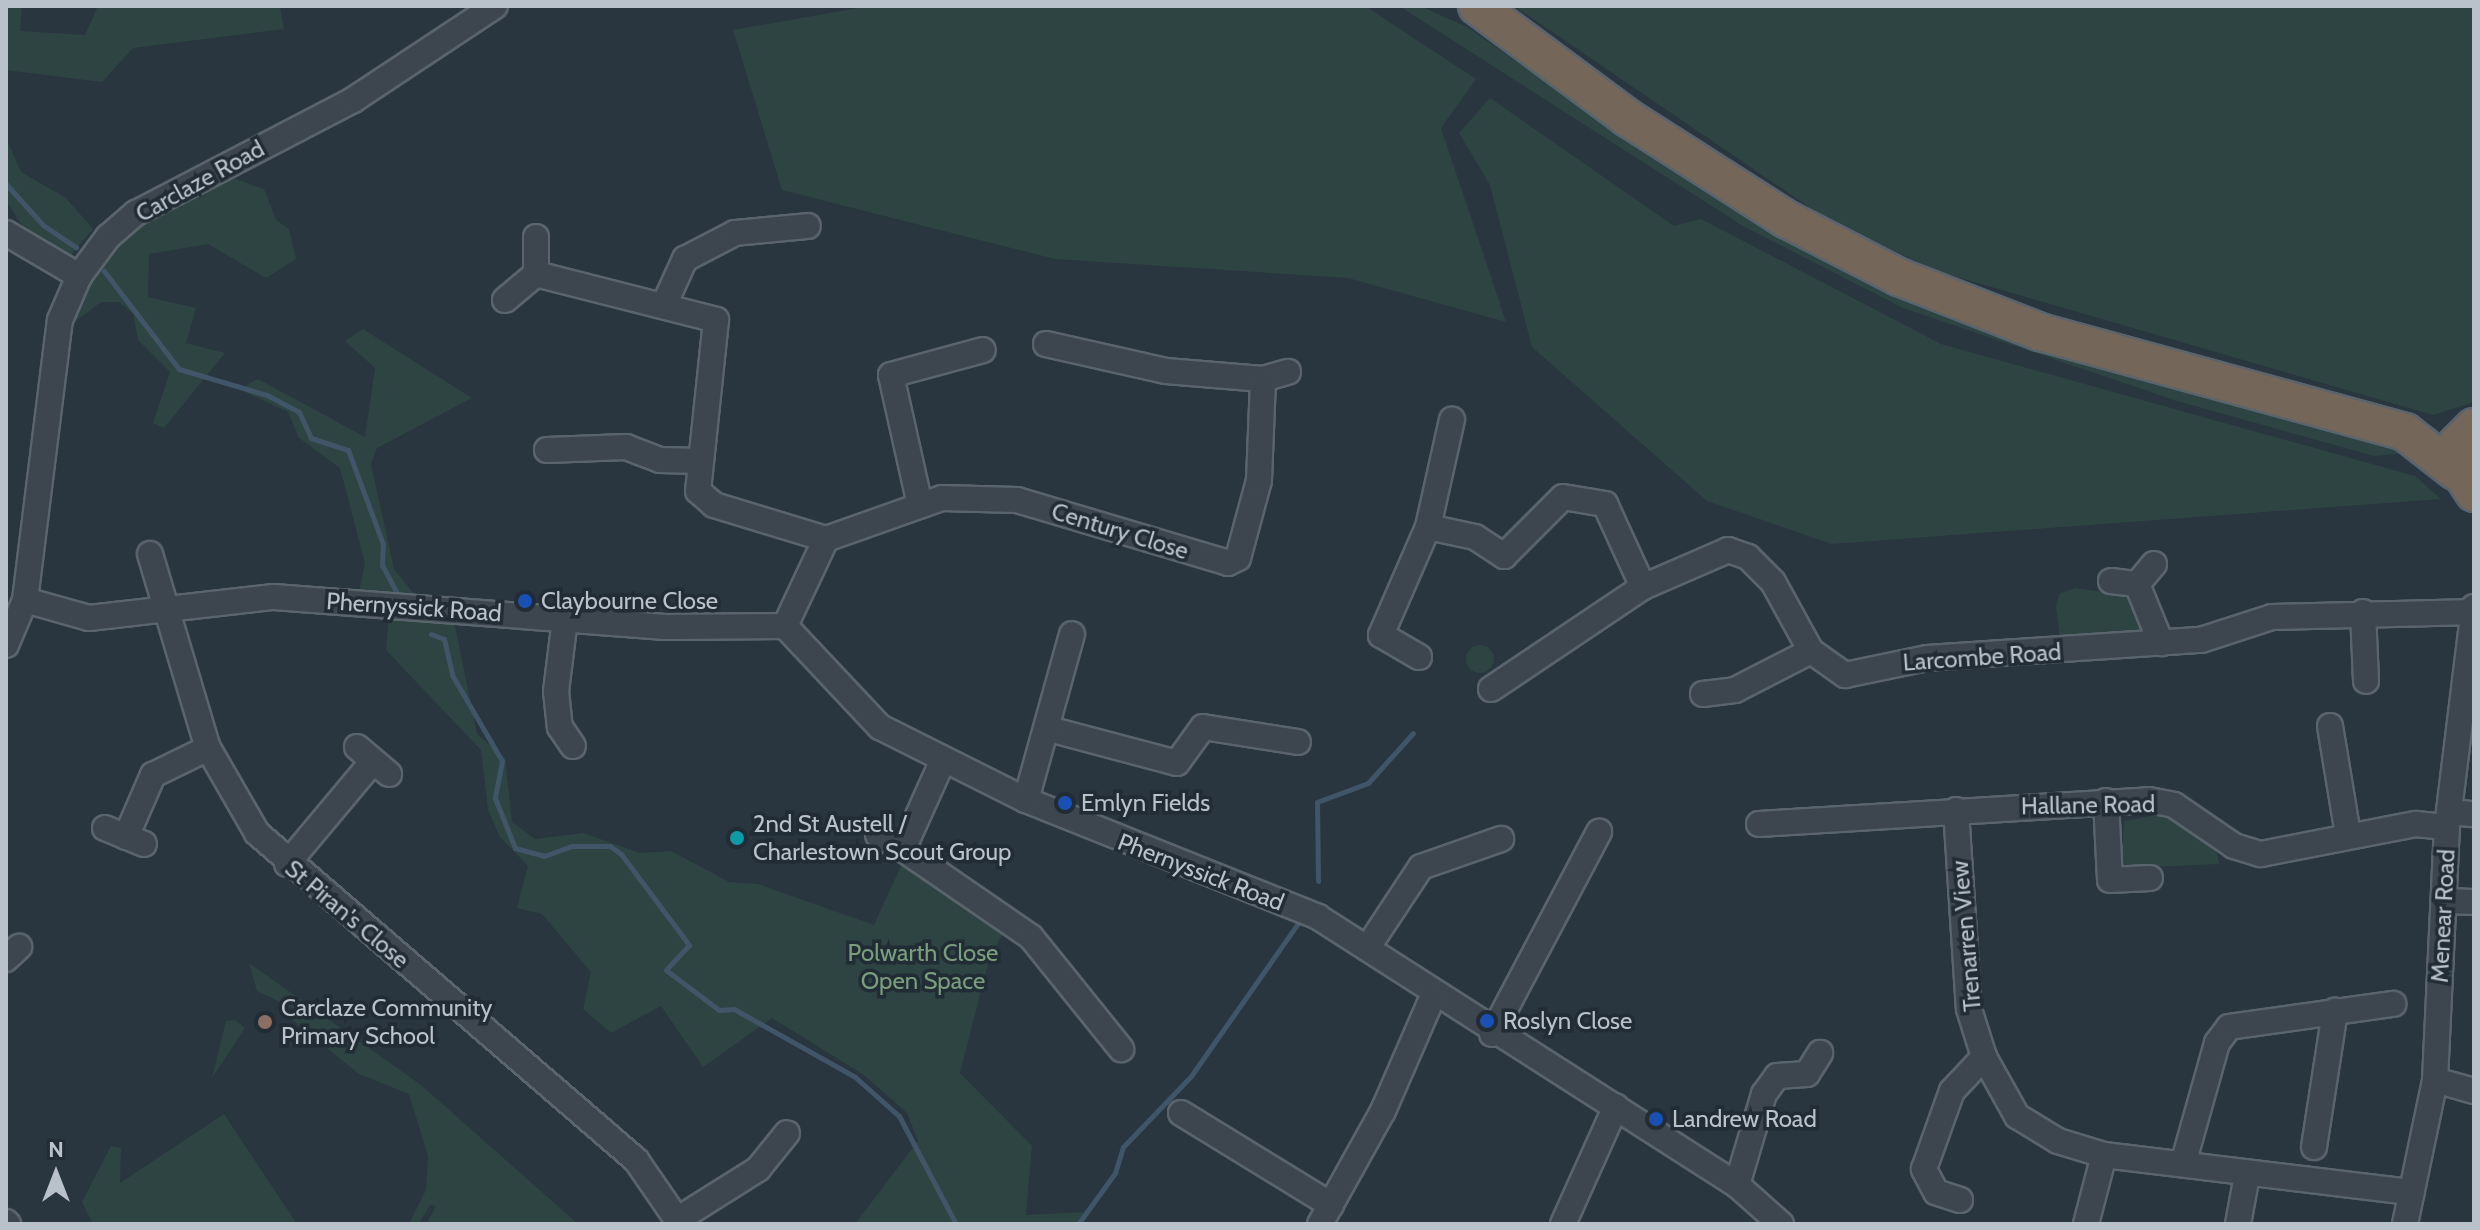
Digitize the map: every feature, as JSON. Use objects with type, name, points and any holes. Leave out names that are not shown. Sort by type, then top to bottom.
[{"type":"highway","points":[[1477,6],[1628,118],[1786,219],[1899,277],[2040,332],[2405,432],[2471,428]]},
{"type":"highway","points":[[2468,488],[2454,453],[2471,428]]},
{"type":"highway","points":[[2405,432],[2468,488]]},
{"type":"street","name":"Carclaze Road","points":[[6,645],[25,600],[49,378],[79,276],[136,213],[353,100],[495,6]]},
{"type":"street","points":[[664,305],[685,259],[735,233],[808,226]]},
{"type":"street","points":[[6,233],[79,276]]},
{"type":"street","points":[[536,237],[536,274]]},
{"type":"street","points":[[536,274],[716,320],[698,491],[714,505],[826,539],[785,626]]},
{"type":"street","points":[[505,300],[536,274]]},
{"type":"street","points":[[1046,344],[1166,371],[1263,379],[1288,372]]},
{"type":"street","points":[[920,505],[891,375],[983,350]]},
{"type":"street","name":"Century Close","points":[[826,539],[920,505],[973,494],[1017,500],[1228,563],[1238,558],[1259,480],[1263,379]]},
{"type":"street","points":[[1419,657],[1381,635],[1428,527],[1452,420]]},
{"type":"street","points":[[547,450],[626,447],[660,460],[700,461]]},
{"type":"street","points":[[1428,527],[1475,537],[1504,556],[1563,497],[1605,504],[1643,587]]},
{"type":"street","name":"St Piran's Close","points":[[150,554],[171,612],[208,748],[227,791],[287,864],[614,1140],[679,1222]]},
{"type":"street","name":"Larcombe Road","points":[[1491,689],[1643,587],[1707,555],[1748,557],[1773,582],[1811,651],[1845,675],[1927,658],[2201,640],[2272,617],[2474,610]]},
{"type":"street","points":[[2137,584],[2154,564]]},
{"type":"street","points":[[2111,581],[2137,584]]},
{"type":"street","points":[[2137,584],[2161,643]]},
{"type":"street","name":"Phernyssick Road","points":[[25,600],[89,618],[171,612],[274,597],[565,619],[785,626],[880,727],[1026,800],[1318,917],[1368,947],[1433,996],[1492,1034],[1616,1106],[1737,1185],[1781,1224]]},
{"type":"street","name":"Menear Road","points":[[2405,1224],[2435,1080],[2448,819],[2468,694],[2474,610]]},
{"type":"street","points":[[2363,612],[2372,669]]},
{"type":"street","points":[[565,619],[556,691],[560,727],[573,746]]},
{"type":"street","points":[[1026,800],[1049,729],[1072,634]]},
{"type":"street","points":[[1719,700],[1811,651]]},
{"type":"street","points":[[2330,726],[2346,750],[2348,835]]},
{"type":"street","points":[[1049,729],[1177,763],[1203,727],[1298,742]]},
{"type":"street","points":[[125,836],[153,775],[208,748]]},
{"type":"street","points":[[903,849],[943,760]]},
{"type":"street","points":[[287,864],[373,761]]},
{"type":"street","points":[[2106,801],[2110,880],[2150,878]]},
{"type":"street","name":"Hallane Road","points":[[1759,824],[2106,801],[2174,805],[2234,846],[2261,854],[2296,852],[2348,835],[2474,814]]},
{"type":"street","name":"Trenarren View","points":[[1956,810],[1969,1009],[1984,1057],[2017,1116],[2058,1141],[2104,1155],[2247,1175],[2412,1192]]},
{"type":"street","points":[[1492,1034],[1599,832]]},
{"type":"street","points":[[878,835],[1031,937],[1121,1049]]},
{"type":"street","points":[[1368,947],[1421,867],[1501,839]]},
{"type":"street","points":[[2444,901],[2474,902]]},
{"type":"street","points":[[1181,1113],[1326,1215],[1383,1111],[1433,996]]},
{"type":"street","points":[[2183,1164],[2217,1043],[2229,1027],[2393,1004]]},
{"type":"street","points":[[2314,1147],[2312,1094],[2335,1011]]},
{"type":"street","points":[[1737,1185],[1764,1094],[1777,1076],[1807,1074],[1820,1053]]},
{"type":"street","points":[[1960,1200],[1936,1192],[1924,1169],[1952,1091],[1984,1057]]},
{"type":"street","points":[[2435,1080],[2474,1091]]},
{"type":"street","points":[[1563,1224],[1616,1106]]},
{"type":"street","points":[[679,1222],[758,1169],[789,1128]]},
{"type":"street","points":[[2086,1224],[2104,1155]]},
{"type":"street","points":[[2238,1224],[2247,1175]]},
{"type":"green space","points":[[6,6],[22,6],[20,31],[85,35],[98,6],[280,6],[284,29],[133,48],[102,82],[6,70]]},
{"type":"green space","points":[[869,6],[1365,6],[1476,79],[1441,128],[1506,322],[1348,278],[1055,259],[782,190],[733,30]]},
{"type":"green space","points":[[1399,6],[1420,6],[1467,27],[1675,172],[1875,284],[2408,453],[2374,456],[2177,401],[1903,308],[1743,226]]},
{"type":"green space","points":[[1514,6],[2474,6],[2474,402],[2433,415],[1943,273],[1834,224]]},
{"type":"green space","points":[[1490,98],[1674,226],[1701,219],[1941,344],[2415,476],[2441,499],[1832,544],[1707,501],[1532,347],[1490,185],[1459,133]]},
{"type":"green space","points":[[6,138],[21,172],[66,198],[93,229],[71,255],[21,224],[6,200]]},
{"type":"green space","points":[[233,178],[264,189],[276,220],[289,229],[296,259],[266,278],[208,244],[149,254],[148,297],[196,308],[186,343],[225,353],[164,428],[153,423],[170,372],[138,340],[133,314],[119,302],[101,302],[67,328],[82,291],[129,234]]},
{"type":"green space","points":[[363,329],[472,398],[377,448],[371,464],[394,569],[418,599],[359,592],[365,563],[340,468],[299,438],[288,412],[239,389],[258,379],[365,437],[375,368],[345,341]]},
{"type":"green space","points":[[2076,588],[2123,595],[2141,608],[2146,631],[2060,639],[2056,606],[2060,593]]},
{"type":"green space","name":"Polwarth Close Open Space","points":[[389,614],[454,621],[477,734],[505,758],[512,822],[535,839],[583,833],[640,853],[671,851],[729,882],[758,884],[874,925],[904,859],[950,897],[957,887],[1008,925],[990,956],[960,1073],[1032,1146],[1026,1215],[1083,1212],[1084,1224],[855,1224],[918,1141],[907,1113],[864,1075],[772,1018],[703,1067],[661,1006],[611,1033],[583,1009],[591,972],[542,914],[517,908],[528,866],[499,836],[488,809],[481,750],[386,650]]},
{"type":"green space","points":[[1480,645],[1490,649],[1494,659],[1490,669],[1480,673],[1470,669],[1466,659],[1470,649]]},
{"type":"green space","points":[[2162,814],[2188,827],[2217,853],[2219,864],[2128,868],[2122,860],[2124,821]]},
{"type":"green space","points":[[249,963],[421,1085],[578,1224],[426,1224],[436,1206],[430,1205],[419,1224],[409,1224],[426,1190],[428,1156],[409,1094],[359,1074],[289,1017],[295,1009],[257,991]]},
{"type":"green space","points":[[235,1020],[245,1028],[212,1078],[226,1021]]},
{"type":"green space","points":[[224,1114],[297,1224],[93,1224],[82,1202],[111,1146],[121,1148],[120,1183]]},
{"type":"waterway","points":[[6,184],[43,225],[76,247]]},
{"type":"waterway","points":[[104,271],[179,369],[267,395],[299,412],[311,438],[348,450],[383,544],[382,565],[400,599]]},
{"type":"waterway","points":[[431,634],[444,639],[452,675],[502,761],[495,798],[515,848],[544,856],[571,846],[610,846],[621,854],[689,945],[666,970],[719,1010],[734,1009],[855,1077],[899,1116],[956,1224]]},
{"type":"waterway","points":[[1318,881],[1317,802],[1368,783],[1413,733]]},
{"type":"waterway","points":[[1078,1224],[1115,1173],[1123,1147],[1191,1076],[1298,923]]},
{"type":"place","name":"Claybourne Close","points":[[525,601]]},
{"type":"place","name":"Emlyn Fields","points":[[1065,803]]},
{"type":"place","name":"2nd St Austell / Charlestown Scout Group","points":[[737,838]]},
{"type":"place","name":"Roslyn Close","points":[[1487,1021]]},
{"type":"place","name":"Carclaze Community Primary School","points":[[265,1022]]},
{"type":"place","name":"Landrew Road","points":[[1656,1119]]}]
